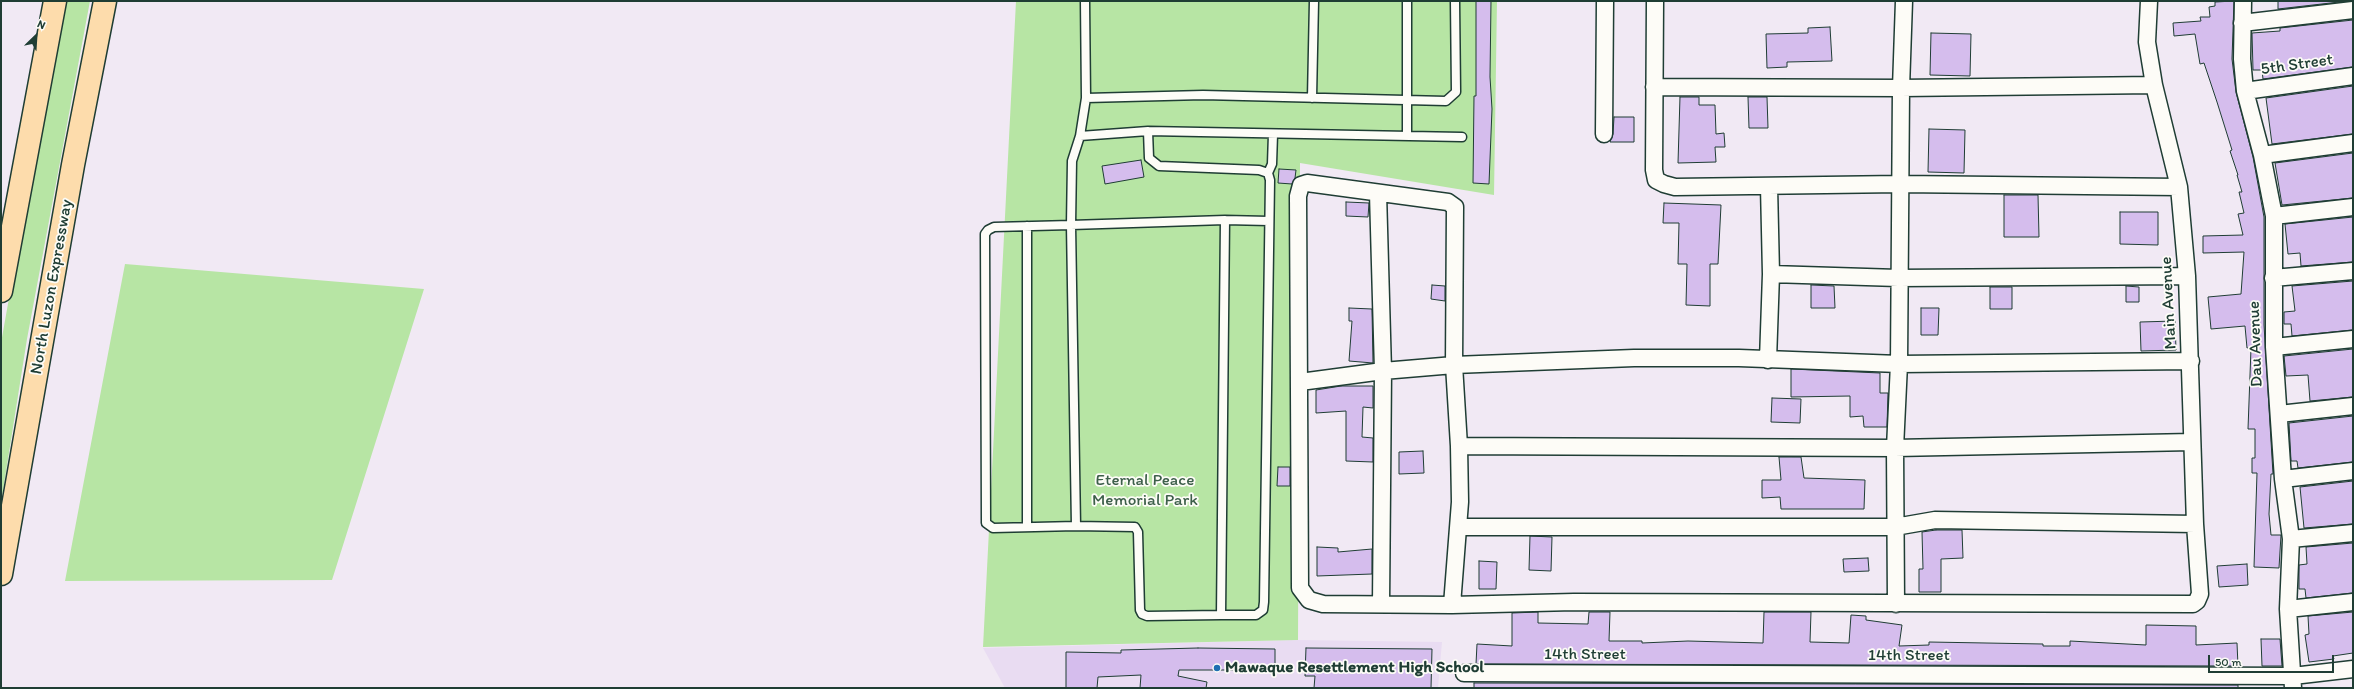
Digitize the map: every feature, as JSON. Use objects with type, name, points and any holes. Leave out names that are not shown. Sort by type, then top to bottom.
[{"type":"highway","points":[[1,291],[55,1]]},
{"type":"highway","name":"North Luzon Expressway","points":[[1,574],[73,165],[105,1]]},
{"type":"street","points":[[1604,134],[1605,1]]},
{"type":"street","points":[[1655,1],[1654,86],[1656,180],[1675,187],[1900,184],[2179,187]]},
{"type":"street","points":[[1452,605],[1459,527],[1459,446],[1454,365],[1455,207],[1448,202],[1321,184],[1307,183],[1301,185],[1298,196],[1300,588],[1309,600],[1322,604],[1452,605],[1574,602],[1896,604],[1895,448],[1899,364],[1898,278],[1904,1]]},
{"type":"street","name":"Main Avenue","points":[[1896,604],[2193,604],[2200,594],[2195,524],[2191,362],[2187,276],[2179,187],[2154,85],[2147,42],[2149,1]]},
{"type":"street","name":"Dau Avenue","points":[[2243,1],[2242,23],[2245,91],[2262,155],[2274,216],[2274,347],[2283,479],[2291,539],[2288,609],[2293,682]]},
{"type":"street","points":[[2242,23],[2353,10]]},
{"type":"street","name":"5th Street","points":[[2245,91],[2353,76]]},
{"type":"street","points":[[1654,86],[1901,88],[2154,85]]},
{"type":"street","points":[[2262,155],[2353,143]]},
{"type":"street","points":[[1768,186],[1771,274],[1768,360]]},
{"type":"street","points":[[1378,193],[1383,371],[1381,604]]},
{"type":"street","points":[[2274,216],[2353,207]]},
{"type":"street","points":[[2273,278],[2353,271]]},
{"type":"street","points":[[1771,274],[1898,278],[2187,276]]},
{"type":"street","points":[[2274,347],[2353,339]]},
{"type":"street","points":[[1300,382],[1383,371],[1454,365],[1634,358],[1899,364],[2191,362]]},
{"type":"street","points":[[2279,414],[2353,406]]},
{"type":"street","points":[[1459,446],[1895,448],[2192,442]]},
{"type":"street","points":[[2283,479],[2353,471]]},
{"type":"street","points":[[1459,527],[1895,527],[1935,520],[2195,524]]},
{"type":"street","points":[[2291,539],[2353,533]]},
{"type":"street","points":[[2288,609],[2353,602]]},
{"type":"street","name":"14th Street","points":[[1464,673],[1773,681],[2293,682],[2353,669]]},
{"type":"lane","points":[[1076,526],[1071,225],[1072,161],[1080,136],[1086,98],[1085,1]]},
{"type":"lane","points":[[1312,98],[1314,1]]},
{"type":"lane","points":[[1407,1],[1407,136]]},
{"type":"lane","points":[[1086,98],[1203,95],[1446,100],[1456,92],[1455,1]]},
{"type":"lane","points":[[1080,136],[1148,131],[1462,136]]},
{"type":"lane","points":[[1148,131],[1149,158],[1159,166],[1259,170],[1268,173]]},
{"type":"lane","points":[[1269,221],[1225,220],[994,227],[988,230],[986,234],[986,523],[993,528],[1076,526],[1135,527],[1138,532],[1140,610],[1142,614],[1147,616],[1256,615],[1263,610],[1270,180],[1268,173],[1272,164],[1273,134]]},
{"type":"lane","points":[[1221,615],[1225,220]]},
{"type":"lane","points":[[1027,226],[1027,527]]},
{"type":"shaded area","name":"Mawaque Resettlement High School","points":[[1298,640],[1442,642],[1438,688],[1005,688],[983,648]]},
{"type":"green space","points":[[62,1],[90,1],[27,339],[1,503],[1,343]]},
{"type":"green space","name":"Eternal Peace Memorial Park","points":[[1016,1],[1497,1],[1494,195],[1300,163],[1298,640],[983,647]]},
{"type":"green space","points":[[125,264],[424,289],[332,580],[65,581]]},
{"type":"building","points":[[1476,1],[1491,1],[1490,77],[1492,109],[1489,184],[1473,183],[1474,96],[1476,96]]},
{"type":"building","points":[[2234,1],[2232,59],[2236,92],[2253,157],[2264,217],[2264,325],[2273,474],[2271,474],[2269,514],[2271,535],[2281,535],[2279,568],[2254,567],[2257,473],[2252,473],[2252,458],[2255,458],[2255,429],[2248,429],[2251,348],[2247,348],[2245,326],[2211,329],[2208,297],[2241,294],[2244,252],[2203,253],[2203,236],[2243,235],[2238,214],[2244,213],[2239,192],[2242,192],[2230,151],[2232,150],[2217,102],[2204,63],[2200,64],[2195,34],[2174,36],[2173,23],[2201,21],[2200,17],[2210,17],[2209,7],[2215,6],[2215,2]]},
{"type":"building","points":[[2278,1],[2348,1],[2278,9]]},
{"type":"building","points":[[2353,20],[2353,67],[2263,79],[2262,70],[2253,70],[2252,33],[2280,31],[2280,28]]},
{"type":"building","points":[[1830,27],[1832,61],[1787,62],[1787,67],[1767,68],[1766,34],[1808,33],[1808,28]]},
{"type":"building","points":[[1931,33],[1971,34],[1970,76],[1930,75]]},
{"type":"building","points":[[2353,86],[2353,134],[2272,144],[2266,98]]},
{"type":"building","points":[[1680,97],[1699,97],[1699,105],[1715,105],[1716,134],[1724,133],[1725,147],[1715,147],[1716,162],[1678,163]]},
{"type":"building","points":[[1748,97],[1767,97],[1768,128],[1749,128]]},
{"type":"building","points":[[1614,117],[1634,117],[1634,142],[1610,142],[1613,134]]},
{"type":"building","points":[[1929,129],[1965,130],[1964,173],[1928,172]]},
{"type":"building","points":[[2353,153],[2353,198],[2282,205],[2275,163]]},
{"type":"building","points":[[1141,160],[1144,177],[1105,184],[1102,166]]},
{"type":"building","points":[[1279,169],[1296,170],[1295,178],[1292,184],[1278,183]]},
{"type":"building","points":[[2004,195],[2038,195],[2039,237],[2004,237]]},
{"type":"building","points":[[1346,202],[1369,203],[1368,217],[1346,216]]},
{"type":"building","points":[[1664,203],[1721,205],[1718,264],[1710,264],[1710,306],[1686,305],[1687,264],[1678,264],[1679,223],[1663,223]]},
{"type":"building","points":[[2120,212],[2158,212],[2158,245],[2120,244]]},
{"type":"building","points":[[2353,217],[2353,262],[2301,266],[2300,253],[2288,254],[2285,224]]},
{"type":"building","points":[[2353,281],[2353,330],[2292,336],[2291,324],[2284,324],[2284,312],[2295,311],[2292,286]]},
{"type":"building","points":[[1432,285],[1445,286],[1445,301],[1431,299]]},
{"type":"building","points":[[1811,285],[1834,286],[1835,308],[1811,308]]},
{"type":"building","points":[[2126,286],[2139,287],[2139,302],[2126,302]]},
{"type":"building","points":[[1990,287],[2012,287],[2012,309],[1990,309]]},
{"type":"building","points":[[1349,308],[1372,309],[1373,363],[1349,361],[1352,321],[1349,321]]},
{"type":"building","points":[[1921,308],[1939,308],[1938,335],[1921,335]]},
{"type":"building","points":[[2175,321],[2176,350],[2141,351],[2140,322]]},
{"type":"building","points":[[2353,349],[2353,397],[2310,401],[2308,375],[2286,376],[2284,356]]},
{"type":"building","points":[[1791,369],[1880,373],[1880,393],[1888,393],[1887,427],[1864,427],[1863,416],[1850,417],[1850,396],[1791,397]]},
{"type":"building","points":[[1341,386],[1373,386],[1373,408],[1363,407],[1362,437],[1373,438],[1373,462],[1346,461],[1346,411],[1316,413],[1316,390]]},
{"type":"building","points":[[1772,398],[1801,399],[1800,423],[1771,422]]},
{"type":"building","points":[[2353,416],[2353,462],[2298,468],[2297,461],[2291,461],[2289,423]]},
{"type":"building","points":[[1423,451],[1424,473],[1399,474],[1399,452]]},
{"type":"building","points":[[1779,457],[1801,457],[1804,478],[1865,480],[1864,509],[1781,509],[1780,497],[1762,498],[1762,480],[1781,480]]},
{"type":"building","points":[[1278,467],[1290,467],[1290,486],[1277,486]]},
{"type":"building","points":[[2353,481],[2353,524],[2304,528],[2300,487]]},
{"type":"building","points":[[1936,530],[1962,530],[1963,558],[1941,559],[1941,592],[1919,592],[1919,569],[1923,569],[1922,532]]},
{"type":"building","points":[[1530,536],[1552,537],[1551,571],[1529,570]]},
{"type":"building","points":[[2353,543],[2353,593],[2306,598],[2305,589],[2299,589],[2299,565],[2307,564],[2306,547]]},
{"type":"building","points":[[1317,547],[1338,548],[1338,552],[1372,549],[1372,574],[1317,576]]},
{"type":"building","points":[[1868,558],[1869,571],[1844,572],[1843,559]]},
{"type":"building","points":[[1479,561],[1497,562],[1496,589],[1479,589]]},
{"type":"building","points":[[2247,564],[2248,585],[2219,587],[2217,566]]},
{"type":"building","points":[[1538,612],[1538,623],[1588,624],[1589,612],[1610,612],[1609,641],[1642,641],[1642,643],[1688,641],[1763,643],[1764,612],[1811,612],[1810,642],[1849,643],[1851,615],[1866,616],[1866,620],[1902,625],[1899,646],[1929,645],[1929,642],[2043,644],[2043,646],[2070,646],[2070,641],[2146,645],[2146,625],[2196,626],[2196,645],[2237,643],[2238,666],[1476,664],[1477,644],[1512,646],[1512,613]]},
{"type":"building","points":[[2353,612],[2353,653],[2333,656],[2334,659],[2309,662],[2305,635],[2309,634],[2308,616]]},
{"type":"building","points":[[2261,639],[2280,639],[2282,666],[2262,666]]},
{"type":"building","points":[[1198,648],[1275,649],[1275,670],[1179,670],[1178,676],[1207,682],[1206,688],[1140,688],[1141,675],[1098,677],[1097,688],[1066,688],[1066,652],[1121,653],[1121,650]]},
{"type":"building","points":[[1306,648],[1432,649],[1431,688],[1314,688],[1315,676],[1305,676]]},
{"type":"building","points":[[1474,683],[2238,685],[2238,688],[1474,688]]},
{"type":"place","name":"Mawaque Resettlement High School","points":[[1217,668]]}]
